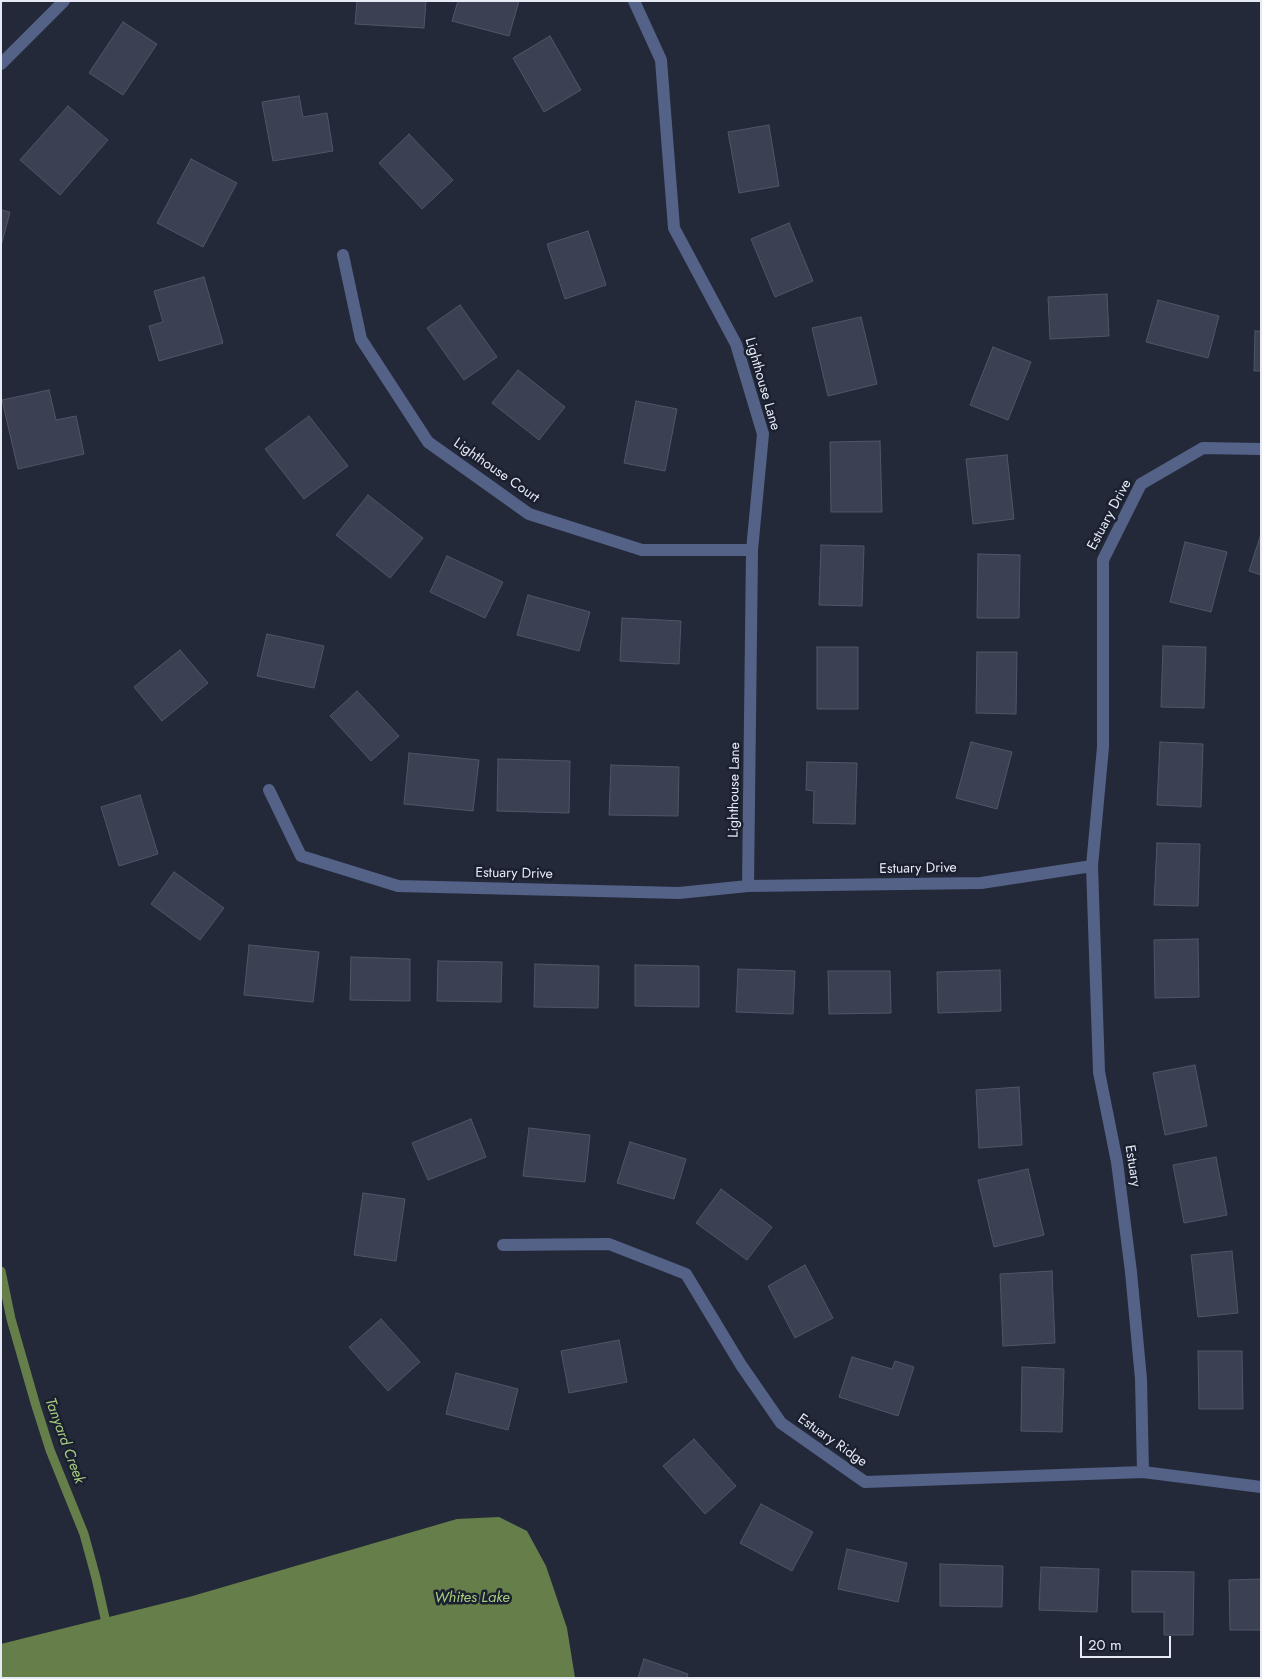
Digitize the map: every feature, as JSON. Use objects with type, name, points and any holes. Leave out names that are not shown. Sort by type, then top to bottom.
[{"type":"street","points":[[1,64],[64,1]]},
{"type":"street","name":"Lighthouse Lane","points":[[634,1],[661,60],[674,228],[736,344],[763,434],[752,550],[748,886]]},
{"type":"street","name":"Lighthouse Court","points":[[343,255],[361,339],[428,442],[528,514],[642,550],[752,550]]},
{"type":"street","name":"Estuary Drive","points":[[269,790],[301,856],[398,886],[679,893],[748,886],[981,883],[1092,866],[1102,747],[1102,560],[1141,484],[1203,448],[1261,449]]},
{"type":"street","name":"Estuary","points":[[1092,866],[1099,1072],[1117,1162],[1131,1272],[1141,1379],[1143,1472]]},
{"type":"street","name":"Estuary Ridge","points":[[503,1245],[609,1244],[686,1274],[741,1365],[781,1423],[865,1482],[1143,1472],[1261,1487]]},
{"type":"water","name":"Whites Lake","points":[[499,1517],[527,1531],[546,1566],[567,1628],[575,1678],[1,1678],[1,1644],[189,1597],[457,1519]]},
{"type":"building","points":[[357,1],[426,1],[424,28],[355,24]]},
{"type":"building","points":[[458,1],[519,1],[509,36],[452,21]]},
{"type":"building","points":[[123,22],[157,44],[123,95],[89,73]]},
{"type":"building","points":[[550,36],[581,90],[544,112],[513,58]]},
{"type":"building","points":[[299,96],[303,117],[327,113],[333,151],[273,161],[262,102]]},
{"type":"building","points":[[68,106],[108,140],[60,195],[20,160]]},
{"type":"building","points":[[769,125],[779,186],[739,193],[728,132]]},
{"type":"building","points":[[409,134],[453,180],[422,209],[379,163]]},
{"type":"building","points":[[191,159],[237,183],[203,247],[157,223]]},
{"type":"building","points":[[1,210],[10,212],[1,246]]},
{"type":"building","points":[[789,223],[813,281],[775,297],[751,239]]},
{"type":"building","points":[[588,231],[606,285],[565,299],[547,244]]},
{"type":"building","points":[[204,277],[223,343],[159,361],[149,326],[163,322],[154,291]]},
{"type":"building","points":[[1107,294],[1109,336],[1050,339],[1048,297]]},
{"type":"building","points":[[1158,300],[1219,316],[1208,358],[1146,342]]},
{"type":"building","points":[[460,305],[497,357],[464,380],[427,328]]},
{"type":"building","points":[[861,317],[877,384],[828,396],[812,328]]},
{"type":"building","points":[[1255,331],[1261,331],[1261,371],[1254,371]]},
{"type":"building","points":[[993,347],[1031,362],[1008,420],[970,405]]},
{"type":"building","points":[[518,370],[565,407],[539,440],[492,403]]},
{"type":"building","points":[[49,390],[56,420],[76,416],[84,454],[18,469],[2,400]]},
{"type":"building","points":[[636,401],[677,409],[665,471],[624,463]]},
{"type":"building","points":[[309,416],[348,466],[304,499],[265,449]]},
{"type":"building","points":[[880,441],[882,512],[831,512],[830,442]]},
{"type":"building","points":[[1007,455],[1014,519],[973,524],[966,459]]},
{"type":"building","points":[[368,495],[423,538],[390,578],[336,535]]},
{"type":"building","points":[[1261,534],[1261,575],[1249,571]]},
{"type":"building","points":[[1185,542],[1227,552],[1211,612],[1170,602]]},
{"type":"building","points":[[821,545],[864,546],[862,606],[819,605]]},
{"type":"building","points":[[978,554],[1020,555],[1019,618],[977,618]]},
{"type":"building","points":[[447,556],[503,582],[485,618],[430,592]]},
{"type":"building","points":[[528,595],[590,612],[579,651],[517,635]]},
{"type":"building","points":[[622,618],[681,621],[679,664],[620,661]]},
{"type":"building","points":[[267,634],[324,646],[314,688],[257,676]]},
{"type":"building","points":[[1163,646],[1206,647],[1204,708],[1161,707]]},
{"type":"building","points":[[817,647],[858,647],[858,709],[817,709]]},
{"type":"building","points":[[180,650],[208,683],[162,721],[134,687]]},
{"type":"building","points":[[977,652],[1017,652],[1016,714],[976,713]]},
{"type":"building","points":[[357,691],[399,736],[371,761],[330,716]]},
{"type":"building","points":[[971,742],[1012,752],[997,809],[956,798]]},
{"type":"building","points":[[1160,742],[1203,744],[1201,807],[1157,805]]},
{"type":"building","points":[[409,753],[479,760],[473,811],[404,804]]},
{"type":"building","points":[[498,759],[570,761],[569,813],[497,811]]},
{"type":"building","points":[[807,762],[857,763],[855,824],[813,823],[814,791],[806,790]]},
{"type":"building","points":[[611,765],[679,767],[678,816],[609,815]]},
{"type":"building","points":[[140,795],[158,854],[119,866],[101,807]]},
{"type":"building","points":[[1157,843],[1200,844],[1198,906],[1154,905]]},
{"type":"building","points":[[174,872],[224,908],[200,940],[151,904]]},
{"type":"building","points":[[1198,939],[1199,997],[1155,998],[1154,940]]},
{"type":"building","points":[[249,945],[319,952],[313,1002],[244,995]]},
{"type":"building","points":[[351,957],[410,959],[410,1001],[350,1000]]},
{"type":"building","points":[[438,961],[502,962],[501,1002],[437,1001]]},
{"type":"building","points":[[535,964],[599,966],[598,1008],[534,1007]]},
{"type":"building","points":[[635,965],[699,966],[699,1007],[635,1006]]},
{"type":"building","points":[[738,969],[795,971],[793,1014],[736,1012]]},
{"type":"building","points":[[1000,970],[1001,1011],[938,1013],[937,972]]},
{"type":"building","points":[[828,971],[890,971],[891,1013],[829,1014]]},
{"type":"building","points":[[1195,1065],[1207,1126],[1165,1135],[1153,1073]]},
{"type":"building","points":[[1019,1087],[1022,1145],[979,1148],[976,1090]]},
{"type":"building","points":[[471,1119],[486,1157],[428,1180],[412,1143]]},
{"type":"building","points":[[529,1128],[590,1135],[585,1182],[523,1176]]},
{"type":"building","points":[[630,1142],[686,1159],[674,1199],[617,1183]]},
{"type":"building","points":[[1216,1157],[1227,1215],[1184,1223],[1173,1165]]},
{"type":"building","points":[[1028,1169],[1044,1235],[994,1247],[978,1180]]},
{"type":"building","points":[[721,1189],[772,1227],[747,1260],[696,1223]]},
{"type":"building","points":[[363,1193],[405,1199],[396,1261],[354,1255]]},
{"type":"building","points":[[1232,1251],[1238,1313],[1198,1317],[1191,1255]]},
{"type":"building","points":[[805,1265],[833,1318],[795,1338],[768,1286]]},
{"type":"building","points":[[1052,1271],[1055,1343],[1003,1346],[1000,1274]]},
{"type":"building","points":[[381,1319],[420,1362],[388,1391],[349,1347]]},
{"type":"building","points":[[619,1340],[627,1382],[569,1393],[561,1351]]},
{"type":"building","points":[[1198,1351],[1242,1351],[1243,1409],[1199,1409]]},
{"type":"building","points":[[852,1357],[892,1369],[895,1361],[914,1367],[898,1416],[839,1397]]},
{"type":"building","points":[[1022,1367],[1064,1369],[1062,1432],[1021,1431]]},
{"type":"building","points":[[456,1373],[518,1389],[508,1430],[446,1414]]},
{"type":"building","points":[[694,1439],[736,1486],[705,1514],[663,1466]]},
{"type":"building","points":[[761,1504],[813,1532],[792,1571],[740,1543]]},
{"type":"building","points":[[847,1549],[907,1563],[898,1602],[838,1589]]},
{"type":"building","points":[[940,1564],[1003,1566],[1002,1607],[940,1606]]},
{"type":"building","points":[[1041,1567],[1099,1569],[1097,1612],[1039,1610]]},
{"type":"building","points":[[1132,1571],[1194,1572],[1193,1635],[1164,1635],[1164,1612],[1132,1612]]},
{"type":"building","points":[[1261,1579],[1261,1630],[1230,1630],[1229,1580]]},
{"type":"building","points":[[644,1659],[688,1674],[687,1678],[638,1678]]},
{"type":"waterway","name":"Tanyard Creek","points":[[1,1271],[11,1319],[36,1406],[50,1450],[84,1534],[105,1618]]}]
